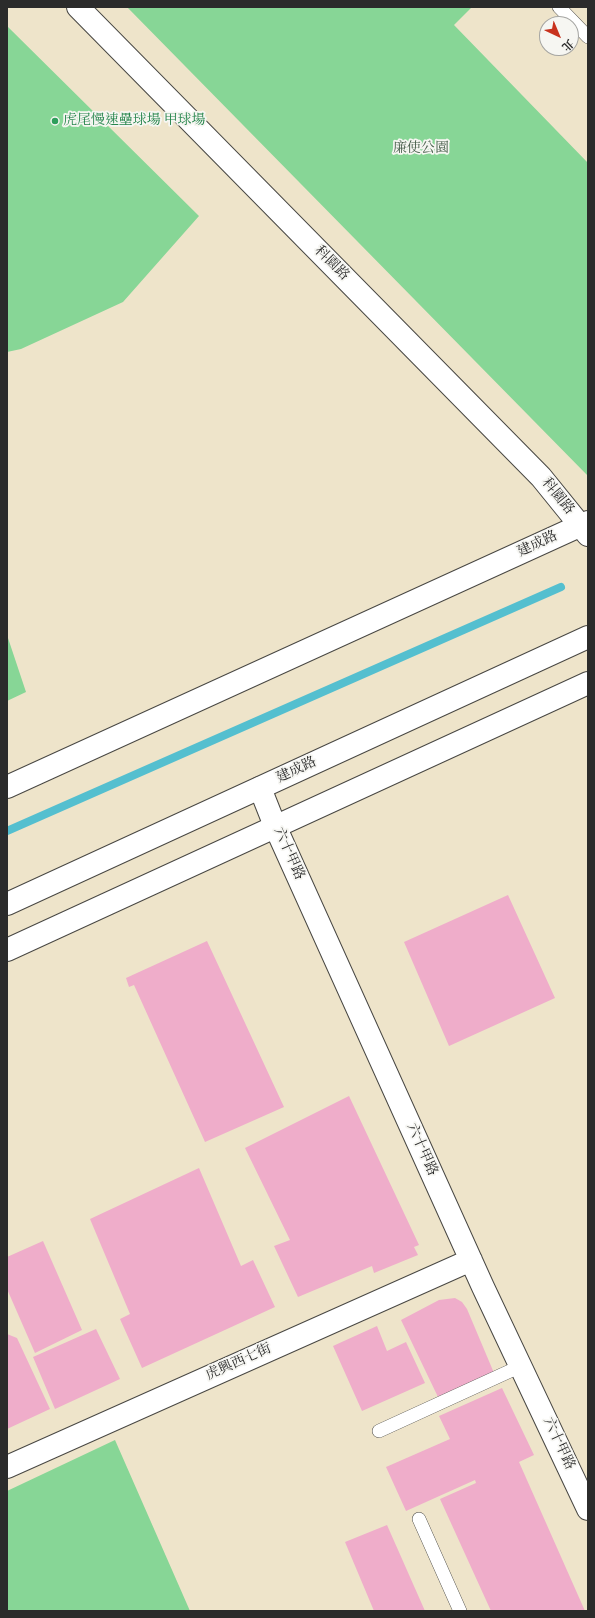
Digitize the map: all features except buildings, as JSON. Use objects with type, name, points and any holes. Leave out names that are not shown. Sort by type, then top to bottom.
[{"type":"street","name":"科園路","points":[[78,7],[541,477],[586,528]]},
{"type":"street","name":"建成路","points":[[7,787],[586,528]]},
{"type":"street","name":"建成路","points":[[7,904],[588,637]]},
{"type":"street","points":[[7,950],[588,683]]},
{"type":"street","name":"六十甲路","points":[[260,788],[275,826],[471,1260],[588,1509]]},
{"type":"street","name":"虎興西七街","points":[[7,1467],[471,1260]]},
{"type":"lane","points":[[559,7],[588,37]]},
{"type":"lane","points":[[379,1431],[521,1366]]},
{"type":"lane","points":[[419,1519],[460,1611]]},
{"type":"green space","name":"廉使公園","points":[[127,7],[472,7],[454,25],[588,163],[588,476]]},
{"type":"green space","name":"虎尾慢速壘球場 甲球場","points":[[7,26],[199,216],[123,302],[21,349],[7,352]]},
{"type":"green space","points":[[7,635],[26,692],[7,701]]},
{"type":"green space","points":[[115,1440],[190,1611],[7,1611],[7,1491]]},
{"type":"waterway","points":[[7,831],[561,587]]},
{"type":"place","name":"虎尾慢速壘球場 甲球場","points":[[55,121]]}]
